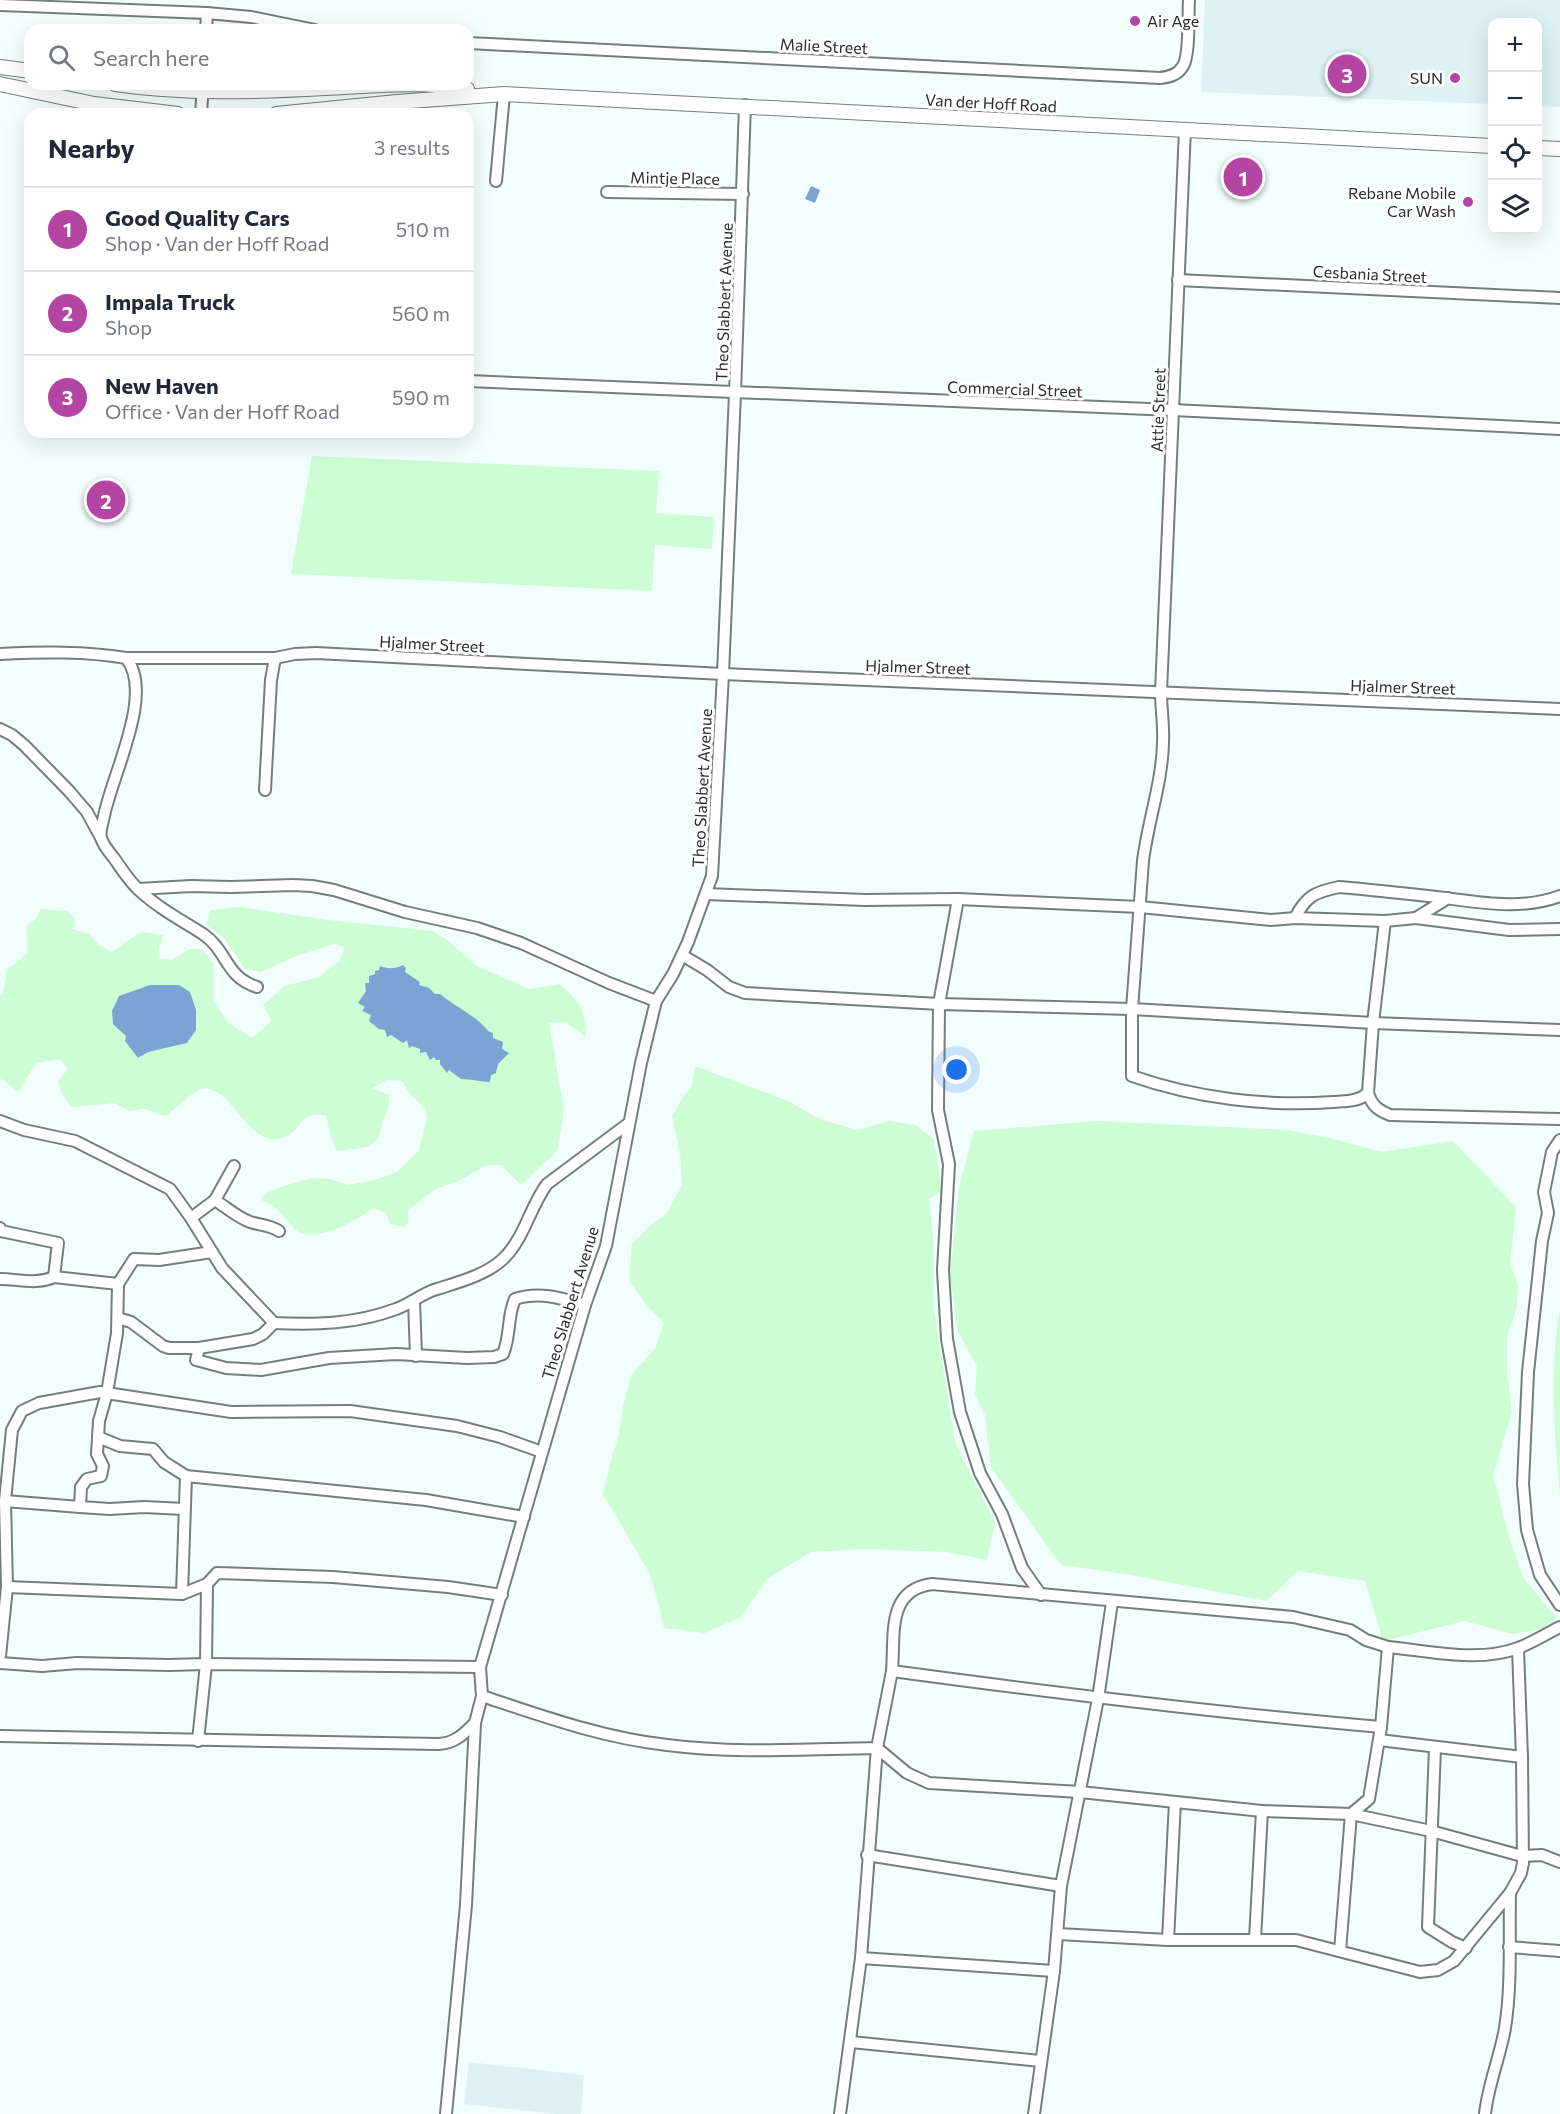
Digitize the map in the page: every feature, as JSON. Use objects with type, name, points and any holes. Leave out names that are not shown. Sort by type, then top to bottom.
[{"type":"main road","points":[[0,67],[24,70]]},
{"type":"main road","points":[[0,84],[24,89]]},
{"type":"main road","points":[[28,90],[94,104],[128,108]]},
{"type":"main road","name":"Van der Hoff Road","points":[[470,90],[487,94]]},
{"type":"main road","name":"Van der Hoff Road","points":[[339,108],[504,94],[1488,146]]},
{"type":"main road","points":[[1542,148],[1560,149]]},
{"type":"street","name":"Malie Street","points":[[474,43],[1160,78],[1178,73],[1186,59],[1189,0]]},
{"type":"street","points":[[0,5],[207,13],[251,17],[285,24]]},
{"type":"street","points":[[206,24],[207,13]]},
{"type":"street","points":[[201,108],[202,90]]},
{"type":"street","points":[[496,181],[504,94]]},
{"type":"street","name":"Theo Slabbert Avenue","points":[[446,2114],[466,1905],[475,1723],[482,1696],[480,1667],[585,1305],[606,1246],[629,1123],[656,1001],[682,955],[712,876],[723,674],[745,105]]},
{"type":"street","name":"Attie Street","points":[[1185,129],[1161,692],[1163,743],[1156,798],[1146,837],[1132,1009],[1132,1076],[1160,1086],[1252,1101],[1361,1100],[1368,1094]]},
{"type":"street","name":"Mintje Place","points":[[607,192],[743,194]]},
{"type":"street","name":"Cesbania Street","points":[[1178,280],[1560,298]]},
{"type":"street","name":"Commercial Street","points":[[474,381],[1173,410],[1560,429]]},
{"type":"street","name":"Hjalmer Street","points":[[0,654],[61,653],[126,658],[275,658],[316,652],[723,674],[1560,709]]},
{"type":"street","points":[[100,836],[108,796],[135,715],[137,684],[132,665],[126,658]]},
{"type":"street","points":[[265,790],[271,680],[275,658]]},
{"type":"street","points":[[0,729],[24,745],[69,791],[87,813],[107,848],[138,889],[164,910],[210,939],[237,977],[257,987]]},
{"type":"street","points":[[138,889],[293,885],[333,890],[405,912],[477,928],[521,943],[609,983],[656,1001]]},
{"type":"street","points":[[1295,918],[1310,897],[1339,887],[1496,904],[1528,903],[1560,896]]},
{"type":"street","points":[[706,894],[846,900],[958,899],[1140,907],[1271,920],[1295,918],[1385,921],[1416,918],[1509,930],[1560,929]]},
{"type":"street","points":[[1416,918],[1448,898]]},
{"type":"street","points":[[958,899],[939,1004],[938,1110],[949,1164],[943,1270],[947,1339],[960,1413],[980,1473],[1002,1514],[1022,1568],[1041,1595]]},
{"type":"street","points":[[1385,921],[1373,1023],[1368,1094],[1371,1103],[1381,1111],[1390,1114],[1560,1119]]},
{"type":"street","points":[[682,955],[729,987],[745,993],[939,1004],[1132,1009],[1373,1023],[1560,1030]]},
{"type":"street","points":[[0,1121],[29,1131],[75,1141],[170,1189],[222,1268],[274,1323],[307,1324],[345,1322],[393,1310],[429,1292],[455,1284],[497,1264],[508,1252],[534,1208],[535,1201],[547,1184],[629,1123]]},
{"type":"street","points":[[1560,1140],[1552,1152],[1544,1192],[1548,1213],[1542,1241],[1528,1372],[1523,1484],[1527,1530],[1540,1575],[1560,1605]]},
{"type":"street","points":[[191,1218],[215,1200],[234,1166]]},
{"type":"street","points":[[215,1200],[238,1216],[279,1230]]},
{"type":"street","points":[[0,1228],[1,1231],[58,1243],[54,1277]]},
{"type":"street","points":[[80,1507],[81,1487],[87,1479],[101,1476],[103,1466],[97,1454],[99,1421],[107,1394],[118,1318],[118,1284],[134,1259],[159,1260],[212,1252]]},
{"type":"street","points":[[0,1279],[23,1282],[47,1280],[54,1277],[118,1284]]},
{"type":"street","points":[[199,1347],[196,1360],[226,1368],[261,1370],[329,1358],[396,1354],[467,1358],[494,1357],[503,1354],[508,1342],[511,1307],[515,1299],[527,1295],[561,1298],[585,1305]]},
{"type":"street","points":[[414,1300],[416,1356]]},
{"type":"street","points":[[118,1318],[135,1324],[166,1347],[199,1347],[253,1339],[263,1334],[274,1323]]},
{"type":"street","points":[[0,1656],[8,1587],[3,1497],[12,1430],[22,1411],[39,1403],[100,1392],[231,1412],[350,1411],[478,1431],[542,1452]]},
{"type":"street","points":[[98,1437],[120,1446],[153,1449],[164,1462],[186,1476],[426,1500],[524,1517]]},
{"type":"street","points":[[182,1594],[186,1476]]},
{"type":"street","points":[[3,1497],[110,1509],[144,1507],[184,1509]]},
{"type":"street","points":[[8,1587],[182,1594],[207,1584],[217,1573],[333,1577],[448,1587],[502,1595]]},
{"type":"street","points":[[198,1741],[206,1664],[207,1584]]},
{"type":"street","points":[[840,2114],[861,1958],[867,1855],[877,1748],[892,1671],[896,1610],[911,1591],[921,1586],[945,1585],[1293,1617],[1350,1630],[1366,1640],[1388,1647],[1470,1655],[1518,1648],[1560,1628]]},
{"type":"street","points":[[1034,2114],[1054,1971],[1061,1886],[1098,1699],[1112,1602]]},
{"type":"street","points":[[1340,1951],[1351,1814],[1369,1799],[1380,1740],[1388,1647]]},
{"type":"street","points":[[1058,1934],[1168,1940],[1296,1940],[1420,1972],[1438,1970],[1454,1962],[1510,1893],[1521,1873],[1522,1757],[1518,1648]]},
{"type":"street","points":[[0,1663],[42,1666],[77,1663],[480,1667]]},
{"type":"street","points":[[892,1671],[1098,1699],[1247,1716],[1381,1727]]},
{"type":"street","points":[[482,1696],[598,1732],[665,1745],[755,1751],[877,1748],[907,1773],[929,1783],[1080,1792],[1262,1811],[1351,1814],[1431,1831],[1522,1856],[1542,1855],[1560,1862]]},
{"type":"street","points":[[0,1736],[439,1744],[449,1743],[459,1738],[475,1723]]},
{"type":"street","points":[[1380,1740],[1522,1757]]},
{"type":"street","points":[[1435,1748],[1428,1927],[1466,1948]]},
{"type":"street","points":[[1168,1940],[1175,1802]]},
{"type":"street","points":[[1255,1939],[1262,1811]]},
{"type":"street","points":[[867,1855],[1061,1886]]},
{"type":"street","points":[[1485,2114],[1486,2101],[1500,2055],[1505,2026],[1510,1893]]},
{"type":"street","points":[[1509,1947],[1560,1951]]},
{"type":"street","points":[[861,1958],[1054,1971]]},
{"type":"street","points":[[851,2042],[1040,2061]]},
{"type":"shaded area","points":[[1205,0],[1560,0],[1560,107],[1542,106],[1542,18],[1488,18],[1488,104],[1201,92]]},
{"type":"shaded area","points":[[469,2062],[584,2075],[581,2114],[556,2114],[464,2104]]},
{"type":"green space","points":[[312,456],[659,471],[656,513],[714,517],[712,549],[655,545],[652,591],[291,574]]},
{"type":"green space","points":[[239,907],[329,920],[433,931],[446,939],[477,966],[529,989],[559,984],[572,995],[580,1006],[585,1020],[586,1037],[566,1022],[549,1023],[564,1109],[558,1150],[521,1185],[501,1165],[485,1166],[459,1181],[436,1189],[408,1210],[408,1223],[403,1227],[390,1224],[386,1213],[373,1208],[336,1229],[324,1233],[304,1234],[296,1230],[275,1208],[261,1200],[266,1193],[313,1178],[330,1179],[348,1185],[374,1180],[397,1172],[419,1150],[427,1118],[425,1108],[410,1094],[402,1081],[387,1080],[372,1088],[389,1095],[388,1109],[379,1137],[368,1147],[337,1151],[326,1116],[309,1116],[289,1135],[282,1139],[272,1139],[252,1129],[226,1100],[209,1089],[195,1092],[166,1116],[144,1109],[129,1111],[114,1103],[71,1107],[61,1093],[58,1081],[68,1069],[60,1059],[36,1063],[18,1092],[0,1077],[0,995],[3,993],[7,970],[28,953],[27,926],[35,920],[41,909],[67,911],[75,919],[72,929],[90,934],[98,944],[112,952],[140,932],[163,935],[159,948],[160,959],[172,960],[190,949],[202,949],[214,964],[214,1000],[227,1022],[252,1038],[272,1021],[263,1005],[285,986],[319,977],[339,961],[345,947],[334,944],[299,955],[261,972],[245,969],[224,938],[206,925],[211,910]]},
{"type":"green space","points":[[695,1066],[788,1101],[819,1119],[858,1130],[889,1121],[915,1125],[934,1139],[942,1191],[929,1199],[934,1245],[934,1309],[955,1442],[995,1522],[987,1560],[947,1552],[863,1549],[811,1552],[767,1579],[742,1616],[705,1633],[664,1628],[649,1572],[603,1494],[632,1374],[655,1349],[664,1323],[647,1306],[629,1280],[632,1244],[667,1213],[682,1184],[680,1153],[672,1117],[692,1086]]},
{"type":"green space","points":[[1097,1121],[1288,1130],[1330,1138],[1381,1152],[1453,1141],[1516,1207],[1510,1263],[1518,1284],[1517,1307],[1507,1337],[1507,1371],[1512,1412],[1493,1475],[1510,1540],[1523,1577],[1557,1618],[1542,1629],[1513,1634],[1465,1621],[1383,1641],[1365,1581],[1298,1571],[1266,1601],[1126,1574],[1061,1565],[991,1467],[985,1415],[975,1394],[977,1366],[958,1332],[950,1275],[959,1187],[974,1131]]},
{"type":"green space","points":[[1560,1309],[1560,1495],[1554,1425],[1554,1378]]},
{"type":"water","points":[[811,186],[820,190],[815,203],[805,199]]},
{"type":"water","points":[[403,965],[406,968],[405,972],[420,982],[419,985],[429,988],[435,994],[440,994],[478,1020],[493,1033],[493,1038],[503,1042],[502,1049],[509,1053],[498,1064],[496,1073],[491,1075],[490,1082],[461,1079],[449,1070],[447,1073],[440,1064],[440,1060],[434,1057],[430,1060],[426,1052],[420,1053],[420,1049],[412,1046],[409,1048],[407,1040],[403,1043],[391,1035],[387,1037],[385,1030],[379,1029],[369,1021],[371,1015],[362,1011],[365,1007],[358,1003],[366,991],[365,983],[369,983],[369,976],[375,974],[380,966],[392,968]]},
{"type":"water","points":[[150,985],[179,985],[190,992],[196,1010],[196,1030],[187,1043],[148,1052],[138,1058],[125,1041],[126,1036],[113,1024],[112,1011],[119,996]]},
{"type":"place","name":"Air Age","points":[[1135,21]]},
{"type":"place","name":"New Haven","points":[[1347,74]]},
{"type":"place","name":"SUN","points":[[1455,78]]},
{"type":"place","name":"Good Quality Cars","points":[[1243,177]]},
{"type":"place","name":"Rebane Mobile Car Wash","points":[[1468,202]]},
{"type":"place","name":"Impala Truck","points":[[106,500]]}]
